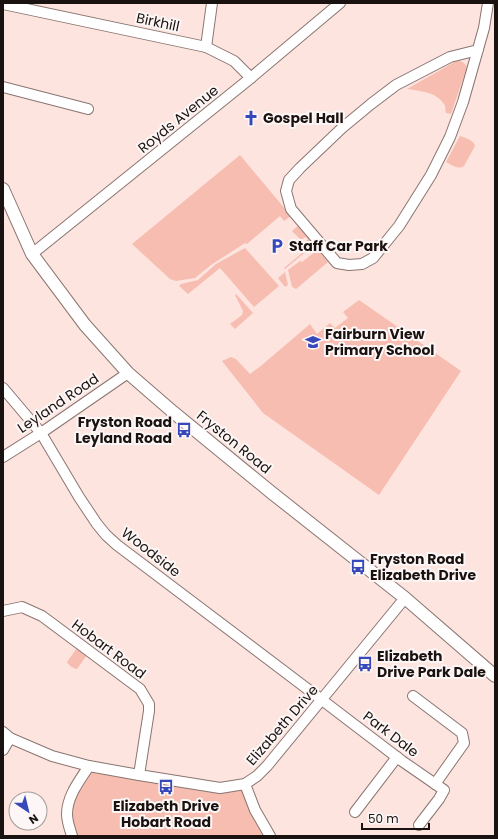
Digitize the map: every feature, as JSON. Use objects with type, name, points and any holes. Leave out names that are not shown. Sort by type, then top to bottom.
[{"type":"street","points":[[206,47],[212,3]]},
{"type":"street","name":"Royds Avenue","points":[[32,254],[251,78],[340,3]]},
{"type":"street","points":[[478,50],[450,58],[396,85],[342,128],[309,158],[289,180],[286,191],[291,209],[337,263],[349,265],[362,264],[373,258],[399,226],[431,175],[450,137],[463,102],[478,50],[484,28],[488,3]]},
{"type":"street","name":"Birkhill","points":[[3,4],[206,47],[234,61],[251,78]]},
{"type":"street","points":[[3,88],[88,109]]},
{"type":"street","name":"Fryston Road","points":[[3,189],[32,254],[85,325],[128,373],[231,459],[405,598],[495,676]]},
{"type":"street","name":"Leyland Road","points":[[3,456],[41,433],[128,373]]},
{"type":"street","name":"Woodside","points":[[3,388],[41,433],[79,497],[106,535],[117,545],[322,700]]},
{"type":"street","name":"Elizabeth Drive","points":[[6,735],[52,756],[89,766],[139,776],[220,788],[245,784],[257,776],[267,766],[405,598]]},
{"type":"street","name":"Hobart Road","points":[[3,611],[22,607],[42,616],[140,689],[149,704],[150,711],[139,776]]},
{"type":"street","points":[[413,696],[462,733],[464,743],[435,784]]},
{"type":"street","name":"Park Dale","points":[[322,700],[402,761],[444,790],[419,825]]},
{"type":"street","points":[[3,750],[6,735]]},
{"type":"street","points":[[356,812],[397,757]]},
{"type":"street","points":[[72,836],[67,814],[70,798],[89,766]]},
{"type":"street","points":[[245,784],[255,810],[270,836]]},
{"type":"shaded area","points":[[458,60],[464,63],[467,67],[451,114],[446,113],[445,105],[437,97],[422,91],[407,89]]},
{"type":"shaded area","points":[[460,136],[467,138],[475,146],[464,166],[455,167],[446,162]]},
{"type":"shaded area","points":[[240,155],[291,216],[284,221],[280,216],[247,244],[245,243],[211,265],[195,278],[176,281],[170,279],[132,244]]},
{"type":"shaded area","points":[[299,225],[314,245],[285,269],[284,268],[307,249],[303,244],[308,239],[305,237],[301,240],[292,231]]},
{"type":"shaded area","points":[[316,247],[328,262],[296,289],[292,287],[288,270],[300,261],[302,262],[316,251]]},
{"type":"shaded area","points":[[245,248],[279,286],[254,307],[220,268],[188,294],[179,286],[181,284],[198,280],[216,264]]},
{"type":"shaded area","points":[[285,272],[288,285],[285,287],[278,278]]},
{"type":"shaded area","points":[[236,294],[253,313],[235,329],[230,324],[242,315],[243,311],[235,295]]},
{"type":"shaded area","points":[[359,300],[461,371],[379,495],[263,413],[222,361],[231,357],[236,359],[250,374],[310,324],[317,334],[330,323],[335,328],[348,318],[343,312]]},
{"type":"shaded area","points":[[77,648],[87,655],[77,669],[71,667],[67,662]]},
{"type":"shaded area","points":[[89,766],[220,788],[245,784],[270,836],[72,836],[70,798]]},
{"type":"place","name":"Gospel Hall","points":[[251,118]]},
{"type":"place","name":"Staff Car Park","points":[[277,246]]},
{"type":"place","name":"Fairburn View Primary School","points":[[313,342]]},
{"type":"place","name":"Fryston Road Leyland Road","points":[[184,430]]},
{"type":"place","name":"Fryston Road Elizabeth Drive","points":[[358,567]]},
{"type":"place","name":"Elizabeth Drive Park Dale","points":[[365,664]]},
{"type":"place","name":"Elizabeth Drive Hobart Road","points":[[166,787]]}]
